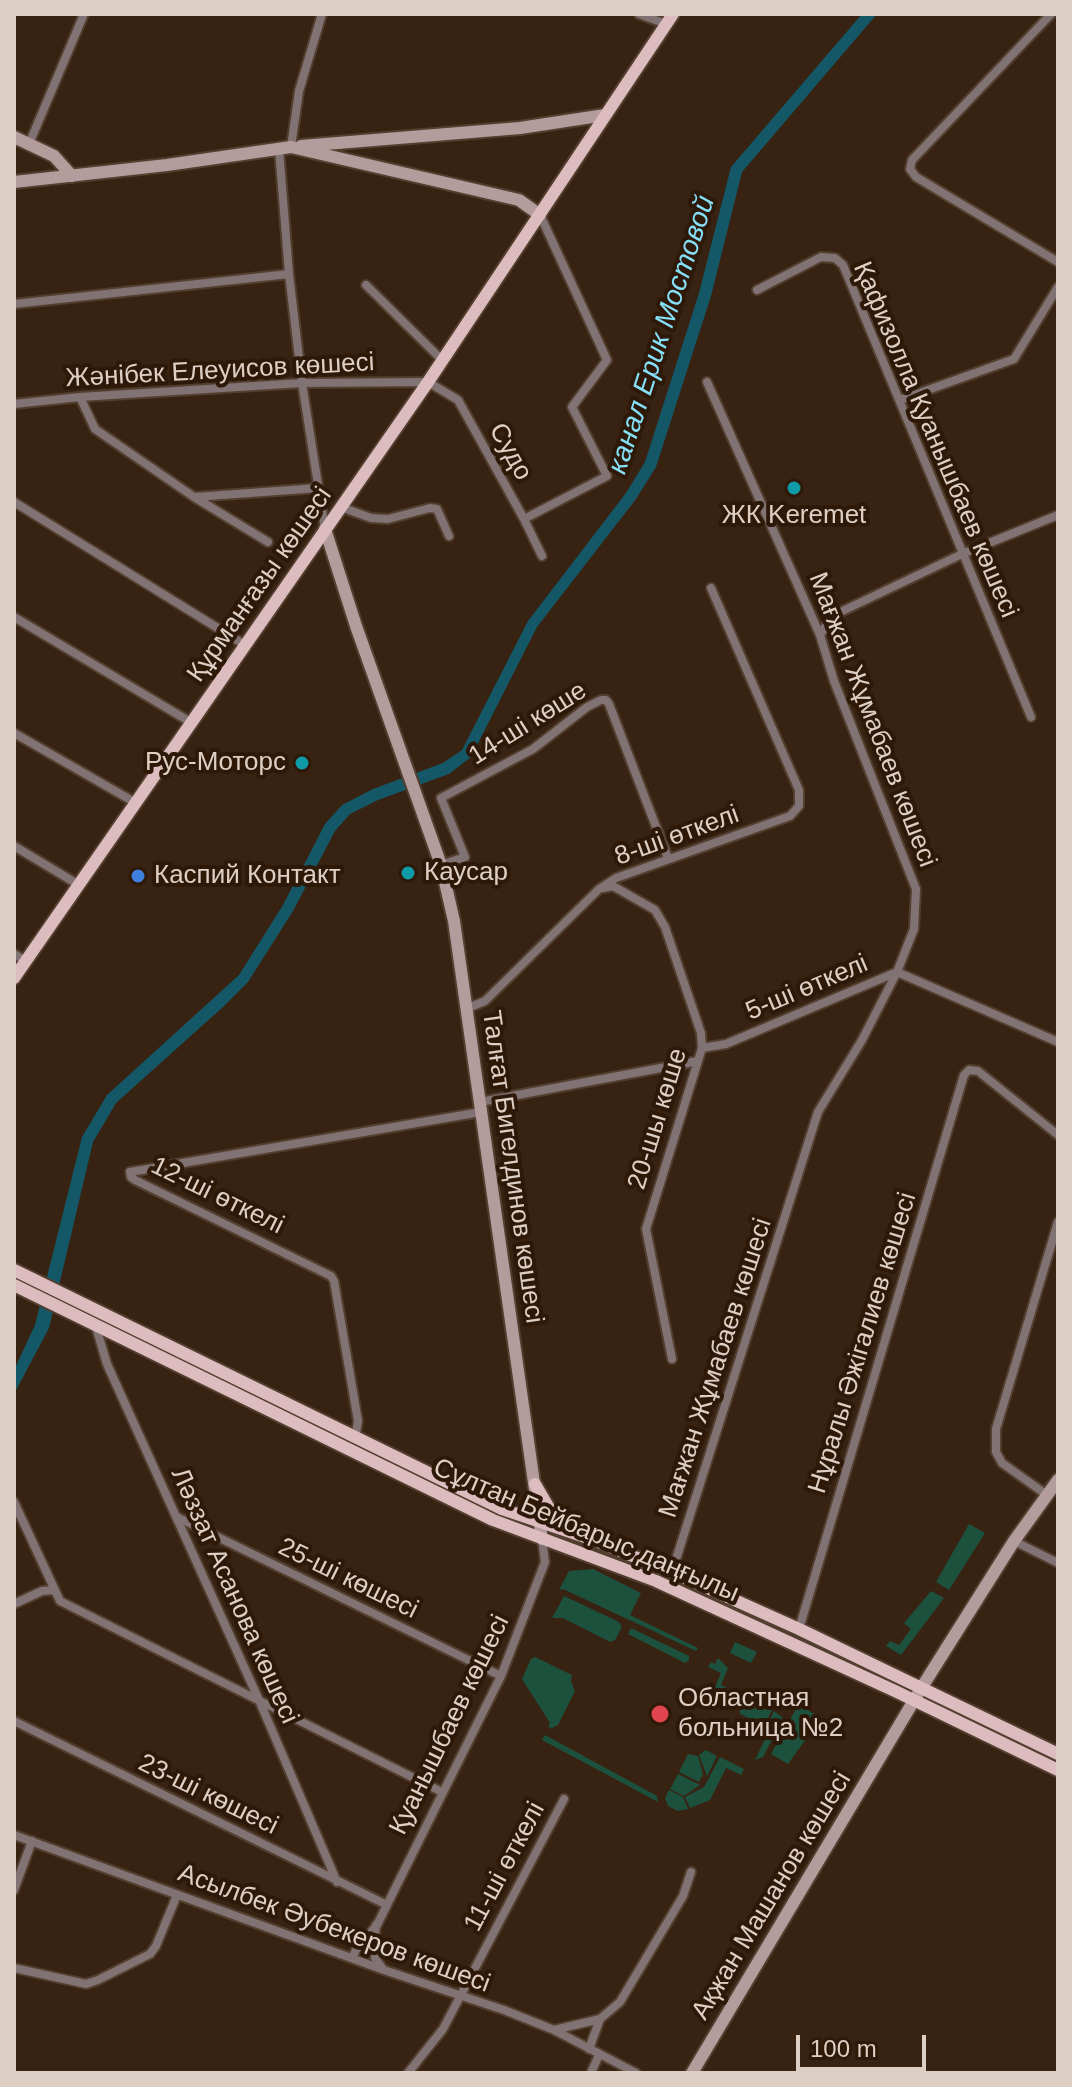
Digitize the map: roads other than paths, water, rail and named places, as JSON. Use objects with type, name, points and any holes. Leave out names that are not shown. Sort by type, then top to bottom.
[{"type":"main road","name":"Құрманғазы көшесі","points":[[14,978],[428,382],[670,19]]},
{"type":"main road","name":"Сұлтан Бейбарыс даңғылы","points":[[14,1270],[502,1509],[591,1539],[672,1572],[799,1629],[1058,1754]]},
{"type":"main road","name":"Сұлтан Бейбарыс даңғылы","points":[[14,1285],[493,1520],[656,1581],[915,1700],[1058,1770]]},
{"type":"main road","points":[[535,1484],[553,1515],[591,1539]]},
{"type":"street","points":[[29,144],[84,14]]},
{"type":"street","points":[[322,14],[285,148],[289,274],[325,529]]},
{"type":"street","points":[[639,14],[670,19]]},
{"type":"street","points":[[1051,14],[912,160],[910,169],[916,177],[1058,262]]},
{"type":"street","points":[[14,182],[285,148],[520,128],[605,115]]},
{"type":"street","points":[[14,137],[54,156],[72,176]]},
{"type":"street","points":[[285,148],[519,200],[540,215],[607,360],[572,407],[607,476],[524,519]]},
{"type":"street","name":"Қафизолла Қуанышбаев көшесi","points":[[757,290],[821,257],[835,258],[843,265],[1031,717]]},
{"type":"street","points":[[14,304],[289,274]]},
{"type":"street","points":[[366,285],[442,360]]},
{"type":"street","points":[[900,400],[1014,359],[1058,287]]},
{"type":"street","name":"Судо","points":[[428,382],[458,400],[542,556]]},
{"type":"street","name":"Жәнібек Елеуисов көшесі","points":[[14,404],[302,383],[428,382]]},
{"type":"street","name":"Мағжан Жұмабаев көшесі","points":[[672,1572],[818,1112],[862,1040],[897,972],[914,929],[916,889],[834,681],[820,635],[707,382]]},
{"type":"street","points":[[80,397],[95,429],[194,497],[268,542]]},
{"type":"street","points":[[194,497],[318,488]]},
{"type":"street","points":[[14,502],[245,645]]},
{"type":"street","points":[[341,507],[371,518],[388,519],[437,509],[449,536]]},
{"type":"street","points":[[820,635],[832,616],[962,554],[1058,515]]},
{"type":"street","name":"Талғат Бигелдинов көшесі","points":[[325,529],[441,865],[454,921],[542,1539]]},
{"type":"street","name":"8-ші өткелі","points":[[468,1008],[485,1001],[599,889],[616,878],[790,816],[799,806],[799,790],[711,588]]},
{"type":"street","points":[[14,617],[192,723]]},
{"type":"street","name":"14-ші көше","points":[[441,865],[465,857],[441,798],[533,749],[587,707],[601,700],[609,704],[668,858]]},
{"type":"street","points":[[14,733],[136,803]]},
{"type":"street","points":[[14,846],[79,885]]},
{"type":"street","name":"20-шы көше","points":[[599,889],[613,886],[655,910],[665,927],[696,1017],[702,1048],[646,1229],[672,1359]]},
{"type":"street","points":[[14,954],[26,961]]},
{"type":"street","name":"5-ші өткелі","points":[[702,1048],[726,1044],[897,972],[1058,1042]]},
{"type":"street","points":[[480,1107],[698,1061]]},
{"type":"street","name":"Нұралы Әжiгалиев көшесi","points":[[799,1629],[964,1075],[969,1070],[978,1071],[1058,1135]]},
{"type":"street","name":"12-ші өткелі","points":[[355,1439],[358,1421],[331,1276],[135,1180],[130,1172],[480,1107]]},
{"type":"street","points":[[1047,1495],[1002,1463],[996,1452],[996,1429],[1058,1222]]},
{"type":"street","name":"Ләззат Асанова көшесі","points":[[96,1327],[107,1364],[259,1700],[337,1882]]},
{"type":"street","name":"Ақжан Машанов көшесі","points":[[692,2073],[922,1687],[1014,1541],[1058,1480]]},
{"type":"street","points":[[14,1502],[60,1601],[442,1792]]},
{"type":"street","name":"25-ші көшесі","points":[[177,1517],[501,1676]]},
{"type":"street","name":"Қуанышбаев көшесі","points":[[384,1970],[375,1958],[377,1925],[501,1676],[545,1562],[542,1539]]},
{"type":"street","points":[[1014,1541],[1058,1563]]},
{"type":"street","points":[[14,1604],[42,1591],[54,1590]]},
{"type":"street","name":"23-ші көшесі","points":[[14,1721],[385,1904]]},
{"type":"street","name":"11-ші өткелі","points":[[408,2073],[443,2029],[564,1799]]},
{"type":"street","name":"Асылбек Әубекеров көшесі","points":[[14,1835],[554,2030],[636,2073]]},
{"type":"street","points":[[14,1890],[32,1841]]},
{"type":"street","points":[[554,2030],[600,2019],[620,2002],[683,1896],[691,1872]]},
{"type":"street","points":[[14,1968],[86,1984],[98,1980],[150,1954],[177,1895]]},
{"type":"street","name":"Қуанышбаев көшесі","points":[[352,1958],[377,1925]]},
{"type":"street","points":[[589,2049],[600,2019]]},
{"type":"street","points":[[591,2073],[599,2055]]},
{"type":"water","name":"канал Ерик Мостовой","points":[[862,14],[877,14],[742,172],[711,296],[656,467],[636,499],[537,627],[471,757],[449,774],[378,800],[350,814],[335,831],[293,911],[248,982],[116,1103],[93,1142],[49,1328],[14,1394],[14,1370],[35,1325],[82,1137],[107,1095],[239,975],[283,905],[325,824],[342,805],[373,789],[443,763],[462,750],[528,621],[626,493],[645,462],[699,293],[731,167]]},
{"type":"place","name":"ЖК Keremet","points":[[794,488]]},
{"type":"place","name":"Рус-Моторс","points":[[302,763]]},
{"type":"place","name":"Каусар","points":[[408,873]]},
{"type":"place","name":"Каспий Контакт","points":[[138,876]]},
{"type":"place","name":"Областная больница №2","points":[[660,1714]]}]
